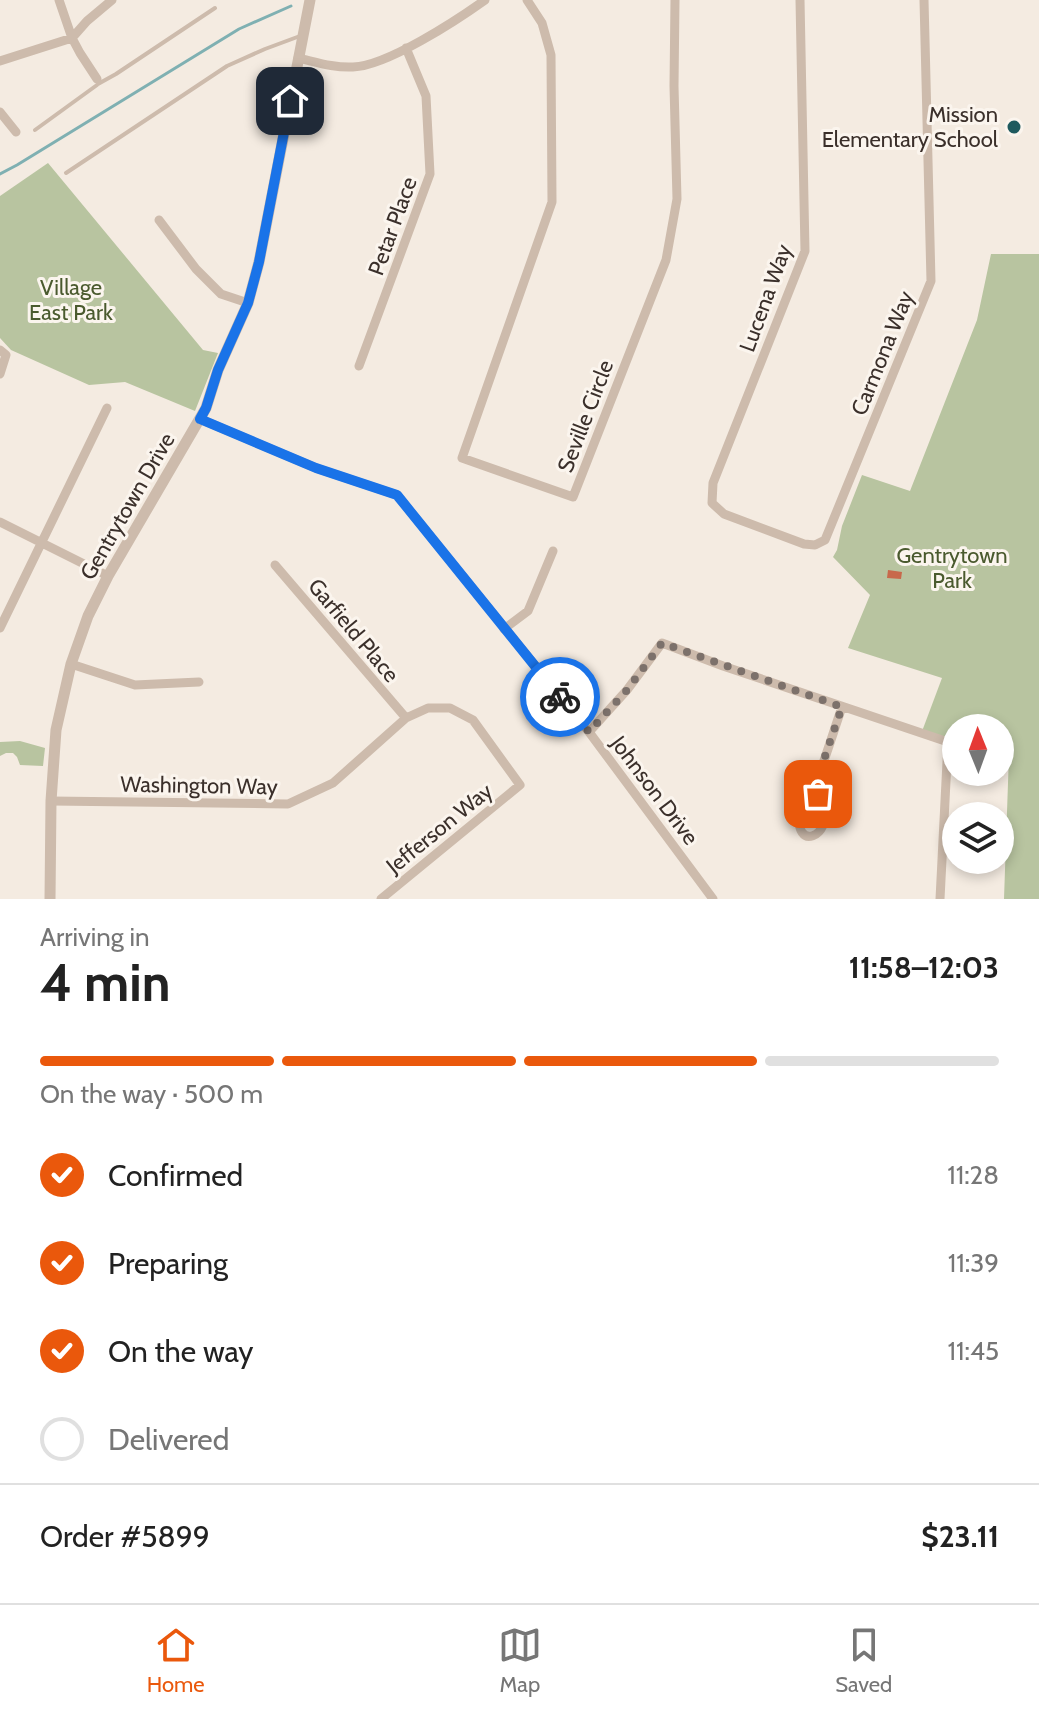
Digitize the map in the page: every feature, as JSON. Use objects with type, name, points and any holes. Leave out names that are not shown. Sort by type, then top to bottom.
[{"type":"street","points":[[59,0],[72,38],[97,82]]},
{"type":"street","points":[[0,61],[72,38],[112,0]]},
{"type":"street","name":"Gentrytown Drive","points":[[50,899],[51,801],[56,730],[71,664],[88,616],[108,576],[206,408],[218,370],[248,303],[259,262],[310,0]]},
{"type":"street","points":[[298,58],[355,67],[378,61],[466,14],[485,0]]},
{"type":"street","name":"Seville Circle","points":[[527,0],[542,23],[551,55],[552,202],[462,458],[573,497],[666,260],[677,199],[675,0]]},
{"type":"street","name":"Lucena Way","points":[[712,503],[713,483],[805,251],[800,0]]},
{"type":"street","name":"Carmona Way","points":[[712,503],[724,514],[804,544],[815,545],[825,540],[931,281],[924,0]]},
{"type":"street","name":"Petar Place","points":[[359,366],[430,174],[426,96],[406,48]]},
{"type":"street","points":[[0,112],[16,132]]},
{"type":"street","points":[[159,220],[196,269],[221,294],[248,303]]},
{"type":"street","points":[[0,350],[6,355],[0,374]]},
{"type":"street","points":[[0,628],[107,408]]},
{"type":"street","name":"Johnson Drive","points":[[200,419],[316,468],[397,495],[589,732],[713,899]]},
{"type":"street","points":[[0,522],[108,576]]},
{"type":"street","points":[[504,629],[528,611],[553,551]]},
{"type":"street","name":"Garfield Place","points":[[275,565],[406,718]]},
{"type":"street","points":[[589,732],[627,690],[662,643],[948,742],[940,899]]},
{"type":"street","points":[[71,664],[135,685],[199,682]]},
{"type":"street","points":[[814,788],[824,804],[823,826],[819,833],[805,836],[799,826],[800,810],[814,788],[842,707]]},
{"type":"street","name":"Washington Way","points":[[51,801],[288,804],[333,783],[406,718],[428,708],[450,708],[473,720],[520,785]]},
{"type":"street","name":"Jefferson Way","points":[[381,899],[520,785]]},
{"type":"lane","points":[[35,130],[68,108],[97,82],[116,74],[215,8]]},
{"type":"lane","points":[[66,173],[227,66],[302,35]]},
{"type":"green space","name":"Village East Park","points":[[48,163],[203,350],[218,353],[195,411],[125,382],[89,385],[11,350],[0,338],[0,196]]},
{"type":"green space","name":"Gentrytown Park","points":[[991,254],[1039,254],[1039,899],[1004,899],[1005,874],[1014,874],[1014,802],[1007,802],[1008,786],[1014,786],[1014,714],[942,714],[942,740],[921,734],[942,678],[848,648],[870,595],[833,557],[862,475],[910,491],[977,320]]},
{"type":"green space","points":[[20,741],[45,748],[43,766],[20,765],[13,753],[0,756],[0,742]]},
{"type":"building","points":[[888,570],[902,572],[901,579],[887,578]]},
{"type":"waterway","points":[[0,174],[239,29],[291,6]]},
{"type":"way so far","points":[[560,697],[589,732],[627,690],[662,643],[842,707],[814,788],[818,794]]},
{"type":"place","name":"Mission Elementary School","points":[[1014,127]]},
{"type":"route","points":[[290,101],[259,262],[248,303],[200,419],[316,468],[397,495],[560,697]]}]
